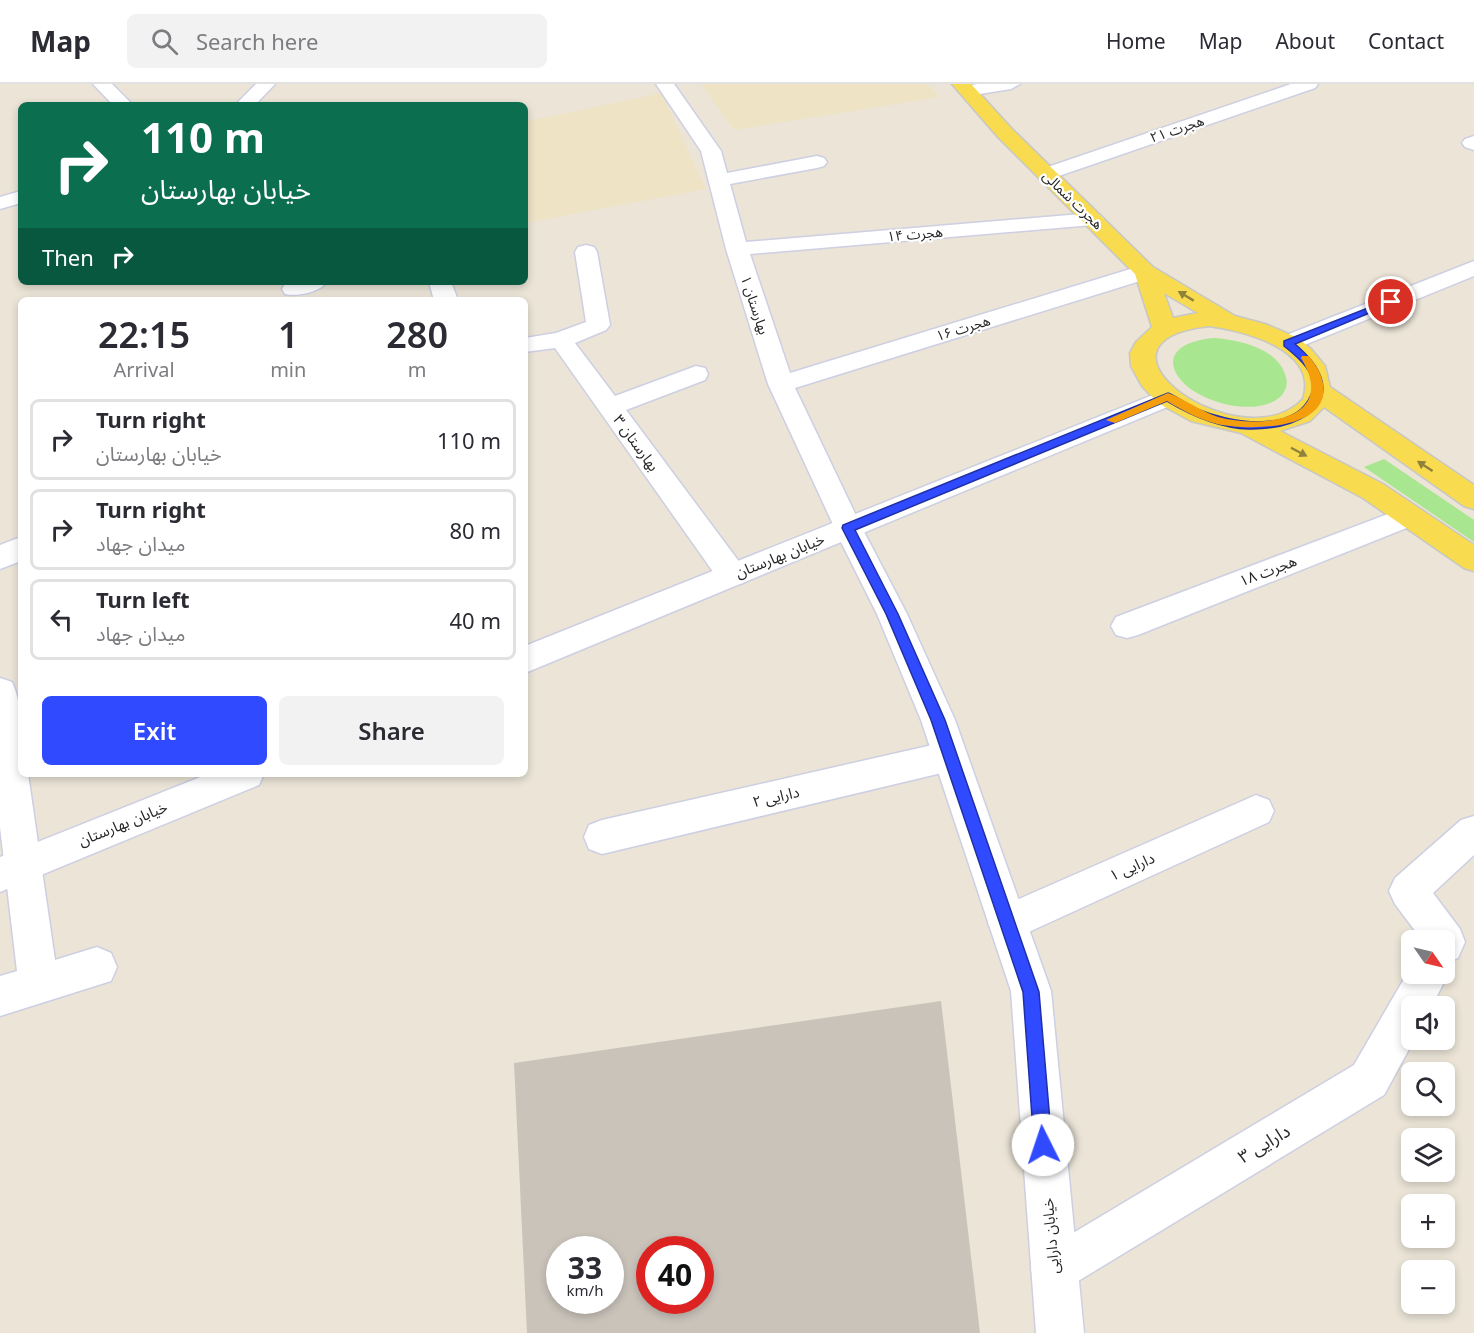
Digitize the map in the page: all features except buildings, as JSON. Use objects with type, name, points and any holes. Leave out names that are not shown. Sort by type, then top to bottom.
[{"type":"main road","name":"هجرت شمالی","points":[[964,87],[1046,174],[1145,272],[1164,327]]},
{"type":"main road","points":[[1145,272],[1227,320],[1270,333],[1288,343],[1316,375],[1318,391],[1312,406],[1296,417],[1274,424],[1247,425],[1218,420],[1191,411],[1168,397],[1152,382],[1144,366],[1143,351],[1150,338],[1164,327],[1192,320],[1227,320]]},
{"type":"main road","points":[[1318,391],[1474,499]]},
{"type":"main road","points":[[1247,425],[1373,491],[1474,560]]},
{"type":"street","points":[[102,84],[121,102]]},
{"type":"street","points":[[247,102],[266,84]]},
{"type":"street","name":"بهارستان ۱","points":[[665,84],[711,151],[737,249],[781,384],[848,528]]},
{"type":"street","points":[[964,87],[1011,84]]},
{"type":"street","name":"هجرت ۲۱","points":[[1046,174],[1309,84]]},
{"type":"street","points":[[719,180],[817,162]]},
{"type":"street","points":[[0,203],[18,198]]},
{"type":"street","name":"هجرت ۱۴","points":[[737,249],[1093,219]]},
{"type":"street","points":[[528,345],[561,340],[598,325],[586,252]]},
{"type":"street","points":[[1288,343],[1474,268]]},
{"type":"street","name":"هجرت ۱۶","points":[[781,384],[1145,272]]},
{"type":"street","points":[[293,289],[306,285]]},
{"type":"street","name":"بهارستان ۳","points":[[561,340],[732,575]]},
{"type":"street","points":[[609,407],[696,374]]},
{"type":"street","name":"خیابان بهارستان","points":[[528,659],[1168,397]]},
{"type":"street","name":"هجرت ۱۸","points":[[1127,626],[1409,516]]},
{"type":"street","name":"خیابان دارایی","points":[[848,528],[892,614],[938,720],[1031,992],[1059,1333]]},
{"type":"street","points":[[0,558],[18,549]]},
{"type":"street","points":[[0,692],[10,870],[39,985]]},
{"type":"street","name":"دارایی ۲","points":[[602,837],[950,756]]},
{"type":"street","name":"خیابان بهارستان","points":[[10,870],[240,777]]},
{"type":"street","name":"دارایی ۱","points":[[1007,923],[1256,811]]},
{"type":"street","points":[[1437,930],[1408,891],[1474,832]]},
{"type":"street","points":[[0,996],[97,967]]},
{"type":"street","name":"دارایی ۳","points":[[1054,1270],[1369,1080],[1422,984]]},
{"type":"shaded area","points":[[701,84],[927,84],[940,97],[734,130]]},
{"type":"shaded area","points":[[661,93],[706,189],[528,222],[528,121]]},
{"type":"green space","points":[[1215,338],[1247,344],[1258,348],[1276,360],[1287,380],[1282,395],[1258,406],[1242,407],[1210,399],[1184,383],[1176,373],[1173,364],[1178,351],[1199,340]]},
{"type":"green space","points":[[1384,459],[1474,520],[1474,542],[1364,467]]},
{"type":"slow traffic","points":[[1111,420],[1168,397],[1191,411],[1218,420],[1247,425],[1274,424],[1296,417],[1312,406],[1318,391],[1316,375],[1306,358]]},
{"type":"route","points":[[1043,1145],[1031,992],[938,720],[892,614],[848,528],[1168,397],[1191,411],[1218,420],[1247,425],[1274,424],[1296,417],[1312,406],[1318,391],[1316,375],[1306,358],[1288,343],[1391,302]]}]
